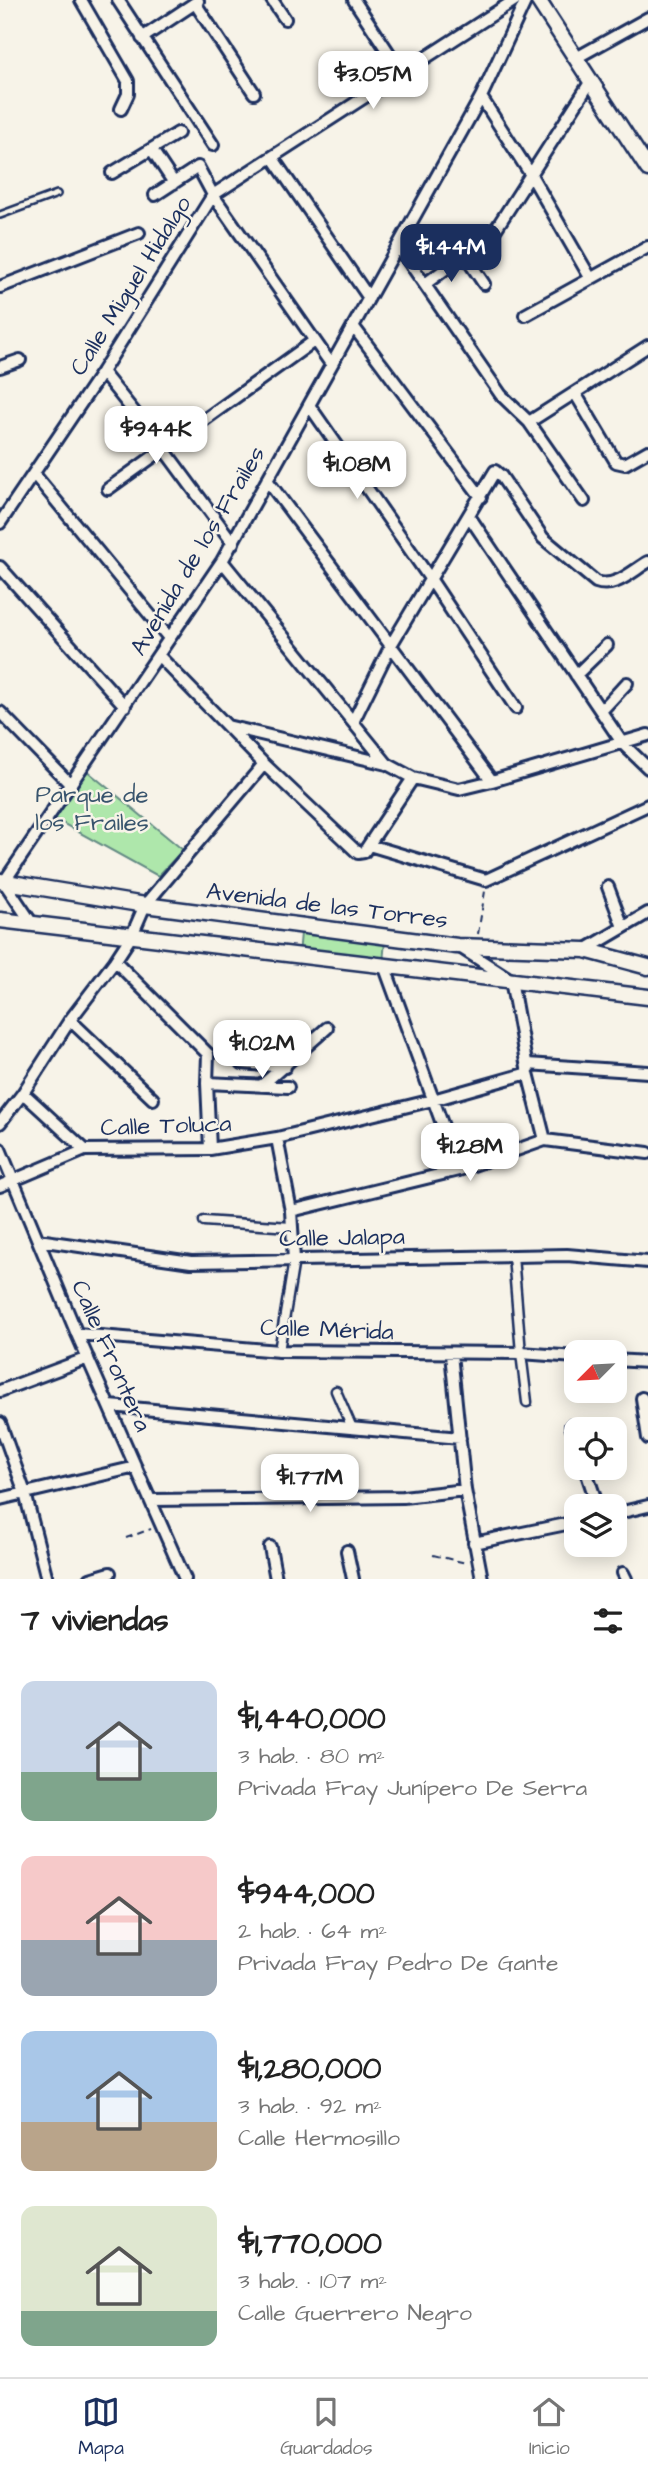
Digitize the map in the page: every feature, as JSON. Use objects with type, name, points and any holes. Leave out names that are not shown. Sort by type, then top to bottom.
[{"type":"street","points":[[81,0],[128,81],[130,88],[121,109]]},
{"type":"street","points":[[118,0],[213,145]]},
{"type":"street","points":[[272,0],[285,19]]},
{"type":"street","points":[[354,0],[402,73]]},
{"type":"street","name":"Calle Miguel Hidalgo","points":[[0,523],[102,372],[213,195],[515,0]]},
{"type":"street","name":"Avenida de los Frailes","points":[[2,881],[71,785],[222,561],[481,97],[526,0]]},
{"type":"street","points":[[538,0],[648,169]]},
{"type":"street","points":[[142,38],[197,2],[254,93]]},
{"type":"street","points":[[576,58],[648,18]]},
{"type":"street","points":[[492,236],[591,81]]},
{"type":"street","points":[[481,97],[592,279]]},
{"type":"street","points":[[112,173],[178,133]]},
{"type":"street","points":[[152,150],[174,183]]},
{"type":"street","points":[[272,158],[369,298]]},
{"type":"street","points":[[155,195],[198,167],[213,195],[331,364]]},
{"type":"street","points":[[0,287],[139,233]]},
{"type":"street","points":[[398,246],[501,395],[528,422],[584,500]]},
{"type":"street","points":[[525,315],[648,247]]},
{"type":"street","points":[[425,284],[463,257],[466,257],[484,284]]},
{"type":"street","points":[[353,326],[481,497]]},
{"type":"street","points":[[108,488],[314,341]]},
{"type":"street","points":[[528,422],[648,346]]},
{"type":"street","points":[[0,367],[20,360]]},
{"type":"street","points":[[102,372],[233,542]]},
{"type":"street","points":[[575,393],[617,462],[625,464],[648,451]]},
{"type":"street","points":[[309,405],[516,708]]},
{"type":"street","points":[[353,722],[391,645],[495,471],[543,538],[596,582],[605,585],[613,583],[648,562]]},
{"type":"street","points":[[34,474],[169,638]]},
{"type":"street","points":[[267,480],[492,781]]},
{"type":"street","points":[[469,516],[623,744],[648,768]]},
{"type":"street","points":[[222,561],[387,764]]},
{"type":"street","points":[[0,567],[125,706]]},
{"type":"street","points":[[576,675],[607,645]]},
{"type":"street","points":[[159,656],[264,764],[358,853],[364,852],[413,778]]},
{"type":"street","points":[[601,711],[627,683]]},
{"type":"street","points":[[0,712],[71,785]]},
{"type":"street","points":[[227,726],[387,764],[413,778],[459,789],[648,735]]},
{"type":"street","points":[[0,1123],[23,1093],[70,1020],[115,961],[132,935],[145,905],[264,764]]},
{"type":"street","points":[[369,845],[486,880],[648,806]]},
{"type":"street","points":[[2,881],[31,922]]},
{"type":"street","name":"Avenida de las Torres","points":[[2,881],[145,905],[457,946],[585,950],[646,965]]},
{"type":"street","points":[[608,887],[623,927]]},
{"type":"street","points":[[585,950],[648,913]]},
{"type":"street","points":[[0,920],[648,997]]},
{"type":"street","points":[[457,946],[511,980],[527,1069],[545,1140]]},
{"type":"street","points":[[115,961],[204,1048],[209,1060],[206,1083],[210,1149]]},
{"type":"street","points":[[384,965],[459,1170]]},
{"type":"street","points":[[70,1020],[153,1099]]},
{"type":"street","points":[[261,1086],[327,1028]]},
{"type":"street","points":[[242,1063],[285,1067]]},
{"type":"street","name":"Calle Toluca","points":[[0,1186],[85,1150],[210,1149],[277,1138],[433,1100],[527,1069],[648,1072]]},
{"type":"street","points":[[206,1083],[288,1087]]},
{"type":"street","points":[[23,1093],[85,1150]]},
{"type":"street","points":[[277,1138],[290,1211],[293,1260],[279,1351]]},
{"type":"street","points":[[290,1211],[459,1170],[545,1140],[648,1153]]},
{"type":"street","name":"Calle Frontera","points":[[0,1149],[77,1334],[185,1579]]},
{"type":"street","points":[[204,1221],[291,1227]]},
{"type":"street","name":"Calle Jalapa","points":[[37,1240],[191,1262],[567,1255],[648,1262]]},
{"type":"street","points":[[513,1256],[527,1402]]},
{"type":"street","name":"Calle Mérida","points":[[77,1334],[279,1351],[521,1353],[564,1356]]},
{"type":"street","points":[[451,1354],[465,1490],[481,1579]]},
{"type":"street","points":[[0,1391],[88,1358]]},
{"type":"street","points":[[627,1361],[648,1362]]},
{"type":"street","points":[[336,1391],[352,1428]]},
{"type":"street","points":[[642,1398],[648,1437]]},
{"type":"street","points":[[110,1406],[460,1438]]},
{"type":"street","points":[[0,1423],[25,1493],[47,1579]]},
{"type":"street","points":[[0,1499],[136,1467]]},
{"type":"street","points":[[152,1500],[403,1497],[465,1490]]},
{"type":"street","points":[[627,1511],[648,1506]]},
{"type":"street","points":[[474,1543],[564,1524]]},
{"type":"street","points":[[270,1547],[276,1579]]},
{"type":"street","points":[[347,1551],[353,1579]]},
{"type":"street","points":[[90,1579],[110,1573]]},
{"type":"lane","points":[[0,215],[57,194]]},
{"type":"path","points":[[476,946],[486,880]]},
{"type":"path","points":[[126,1538],[162,1525]]},
{"type":"path","points":[[433,1555],[479,1566]]},
{"type":"green space","name":"Parque de los Frailes","points":[[86,770],[183,850],[158,876],[53,818]]},
{"type":"green space","points":[[302,922],[386,929],[383,963],[299,955]]}]
